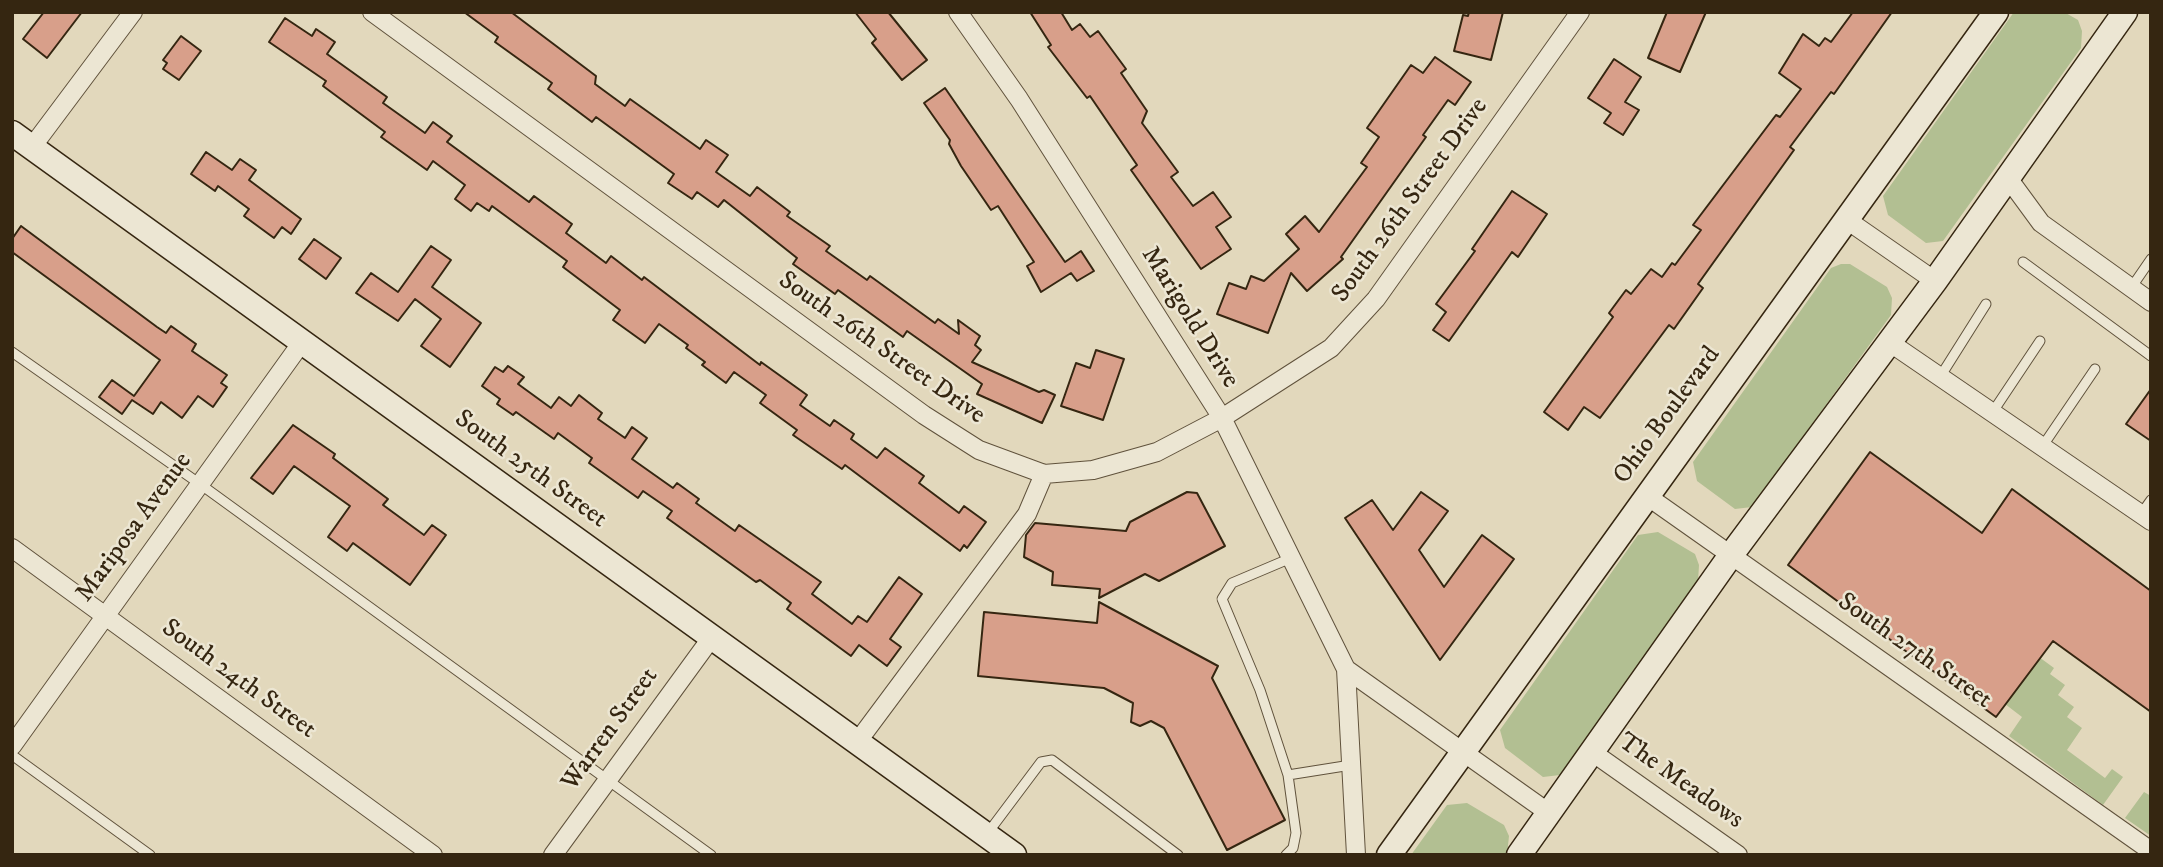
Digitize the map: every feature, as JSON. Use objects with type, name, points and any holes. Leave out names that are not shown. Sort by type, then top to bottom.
[{"type":"street","points":[[32,147],[134,12]]},
{"type":"street","name":"South 26th Street Drive","points":[[372,12],[924,415],[979,450],[1044,474],[1093,470],[1157,452],[1222,418],[1331,348],[1376,299],[1580,12]]},
{"type":"street","name":"Marigold Drive","points":[[958,12],[1019,99],[1222,418],[1346,669],[1356,855]]},
{"type":"street","name":"Ohio Boulevard","points":[[1389,855],[1996,12]]},
{"type":"street","points":[[1519,855],[1731,555],[2008,178],[2122,13]]},
{"type":"street","name":"South 25th Street","points":[[12,132],[1014,855]]},
{"type":"street","points":[[2008,178],[2041,223],[2151,302]]},
{"type":"street","points":[[1847,220],[1934,281]]},
{"type":"street","name":"Mariposa Avenue","points":[[12,746],[302,342]]},
{"type":"street","points":[[1889,342],[2042,447],[2147,512]]},
{"type":"street","points":[[858,741],[1027,514],[1044,474]]},
{"type":"street","name":"South 27th Street","points":[[1647,496],[2151,851]]},
{"type":"street","name":"South 24th Street","points":[[12,548],[433,855]]},
{"type":"street","name":"Warren Street","points":[[553,855],[712,637]]},
{"type":"street","name":"Marigold Drive","points":[[1346,669],[1549,813]]},
{"type":"street","name":"The Meadows","points":[[1592,752],[1738,855]]},
{"type":"lane","points":[[2131,288],[2151,259]]},
{"type":"lane","points":[[2023,262],[2151,356]]},
{"type":"lane","points":[[1940,377],[1986,304]]},
{"type":"lane","points":[[1992,413],[2040,341]]},
{"type":"lane","points":[[12,352],[200,484],[710,855]]},
{"type":"lane","points":[[2042,447],[2095,369]]},
{"type":"lane","points":[[1286,855],[1293,848],[1296,832],[1288,775],[1260,691],[1222,599],[1232,583],[1290,558]]},
{"type":"lane","points":[[12,755],[150,855]]},
{"type":"lane","points":[[986,835],[1041,762],[1052,760],[1178,855]]},
{"type":"lane","points":[[1288,775],[1351,765]]},
{"type":"green space","points":[[2014,12],[2064,12],[2078,20],[2082,31],[2081,48],[1943,241],[1926,243],[1888,215],[1883,196]]},
{"type":"green space","points":[[1850,264],[1887,287],[1892,298],[1891,315],[1752,507],[1735,509],[1697,481],[1693,462],[1831,268]]},
{"type":"green space","points":[[1658,532],[1695,554],[1699,565],[1698,582],[1560,775],[1543,777],[1505,748],[1500,730],[1638,535]]},
{"type":"green space","points":[[2039,657],[2054,668],[2050,674],[2065,685],[2058,695],[2074,707],[2067,717],[2082,728],[2067,750],[2105,778],[2112,769],[2123,777],[2103,805],[2009,736],[2022,717],[2005,704]]},
{"type":"green space","points":[[2144,792],[2151,796],[2151,836],[2125,818]]},
{"type":"green space","points":[[1467,803],[1504,825],[1509,836],[1507,855],[1411,855],[1447,805]]},
{"type":"building","points":[[44,12],[82,12],[47,58],[23,39]]},
{"type":"building","points":[[464,12],[511,12],[596,76],[595,84],[625,106],[630,99],[700,149],[706,140],[728,155],[716,172],[750,196],[757,187],[790,212],[787,216],[830,246],[826,251],[867,280],[870,276],[935,323],[938,319],[959,334],[958,320],[980,336],[975,345],[981,350],[972,362],[1039,392],[1044,390],[1055,395],[1042,423],[977,394],[982,384],[907,331],[903,337],[838,290],[835,294],[793,264],[797,258],[724,200],[718,207],[697,192],[692,199],[668,183],[674,174],[596,117],[592,122],[548,89],[552,83],[495,42],[498,37]]},
{"type":"building","points":[[855,12],[888,12],[927,60],[902,80],[872,43],[876,39]]},
{"type":"building","points":[[1030,12],[1061,12],[1072,30],[1080,24],[1090,37],[1098,31],[1126,69],[1121,73],[1147,111],[1142,123],[1178,172],[1171,177],[1193,206],[1213,192],[1231,217],[1216,227],[1231,249],[1201,269],[1131,170],[1137,165],[1090,96],[1087,98],[1048,47],[1051,45]]},
{"type":"building","points":[[1469,12],[1503,12],[1491,60],[1454,51],[1463,15],[1468,16]]},
{"type":"building","points":[[1667,12],[1706,12],[1680,72],[1648,58]]},
{"type":"building","points":[[1853,12],[1892,12],[1834,94],[1831,92],[1790,147],[1794,150],[1698,284],[1703,288],[1674,329],[1669,325],[1600,418],[1584,407],[1568,430],[1544,412],[1613,317],[1609,313],[1626,290],[1631,294],[1651,269],[1662,277],[1672,263],[1675,265],[1701,230],[1693,225],[1776,115],[1780,117],[1801,89],[1779,73],[1803,34],[1819,46],[1825,38],[1831,42]]},
{"type":"building","points":[[285,18],[312,36],[316,29],[335,42],[327,54],[387,97],[383,103],[425,133],[433,122],[452,136],[447,142],[529,202],[534,196],[572,224],[566,233],[606,263],[611,256],[642,280],[644,277],[760,365],[761,362],[807,395],[800,405],[830,426],[834,420],[854,434],[851,439],[877,458],[885,448],[924,476],[919,483],[959,513],[964,506],[986,522],[967,548],[964,545],[960,551],[845,465],[842,469],[793,435],[797,430],[760,403],[766,395],[734,372],[726,383],[702,365],[705,362],[686,348],[688,345],[659,324],[645,343],[613,320],[620,310],[563,267],[567,261],[492,206],[489,211],[477,203],[471,211],[455,199],[465,185],[433,161],[427,170],[381,137],[385,132],[323,86],[326,81],[269,42]]},
{"type":"building","points":[[181,36],[201,51],[179,80],[163,69],[167,63],[163,60]]},
{"type":"building","points":[[1435,57],[1471,82],[1455,105],[1448,100],[1423,135],[1426,137],[1341,257],[1343,259],[1307,291],[1291,273],[1268,333],[1217,314],[1229,283],[1246,289],[1251,276],[1264,281],[1299,249],[1286,234],[1305,216],[1319,232],[1367,167],[1361,163],[1379,137],[1367,128],[1411,65],[1423,73]]},
{"type":"building","points":[[1614,59],[1641,77],[1625,102],[1639,110],[1623,135],[1604,123],[1611,113],[1588,98]]},
{"type":"building","points":[[945,88],[1065,262],[1081,251],[1094,271],[1077,281],[1071,273],[1041,292],[1027,266],[1034,262],[998,206],[991,210],[961,166],[949,144],[950,140],[924,103]]},
{"type":"building","points":[[206,152],[232,170],[240,159],[256,170],[249,180],[301,219],[291,234],[282,227],[274,238],[244,216],[249,209],[218,186],[215,191],[191,174]]},
{"type":"building","points":[[1512,191],[1547,214],[1518,257],[1512,252],[1449,341],[1433,330],[1446,312],[1436,304],[1475,251],[1472,249]]},
{"type":"building","points":[[21,226],[157,327],[166,333],[171,326],[196,344],[192,351],[227,375],[221,383],[227,387],[213,407],[198,396],[182,418],[161,402],[153,414],[132,400],[122,414],[99,397],[112,380],[134,396],[160,360],[12,252],[12,239]]},
{"type":"building","points":[[314,239],[341,258],[326,279],[299,259]]},
{"type":"building","points":[[431,246],[451,260],[432,287],[481,323],[450,367],[421,346],[441,319],[415,299],[398,321],[356,293],[371,273],[398,292]]},
{"type":"building","points":[[1096,350],[1124,359],[1103,420],[1061,406],[1076,363],[1090,368]]},
{"type":"building","points":[[508,366],[524,377],[518,384],[551,408],[559,397],[571,406],[579,395],[602,413],[598,419],[625,438],[632,427],[647,438],[632,459],[673,488],[677,483],[699,499],[696,503],[735,531],[739,525],[821,582],[812,594],[852,624],[858,616],[867,622],[899,577],[922,594],[890,639],[901,647],[887,666],[859,645],[851,656],[787,609],[791,603],[760,580],[756,582],[667,518],[672,511],[643,491],[638,498],[589,463],[592,458],[558,433],[554,439],[516,412],[513,415],[497,404],[500,399],[482,386],[495,367],[503,372]]},
{"type":"building","points":[[2151,389],[2151,441],[2126,424]]},
{"type":"building","points":[[293,425],[335,454],[333,458],[388,499],[383,505],[424,535],[432,525],[446,535],[410,585],[353,543],[347,551],[328,537],[350,506],[294,466],[273,494],[251,478]]},
{"type":"building","points":[[1870,452],[1982,533],[2012,489],[2151,591],[2151,712],[2053,641],[1996,717],[1788,565]]},
{"type":"building","points":[[1187,492],[1197,493],[1225,546],[1159,581],[1145,574],[1099,598],[1100,589],[1052,585],[1053,572],[1024,557],[1026,535],[1035,523],[1126,531],[1130,522]]},
{"type":"building","points":[[1421,492],[1448,511],[1419,550],[1444,587],[1482,535],[1514,559],[1440,660],[1345,518],[1372,500],[1393,530]]},
{"type":"building","points":[[1099,602],[1218,666],[1212,678],[1285,820],[1227,850],[1164,728],[1151,721],[1140,726],[1131,722],[1133,703],[1104,688],[978,676],[984,612],[1097,623]]}]
